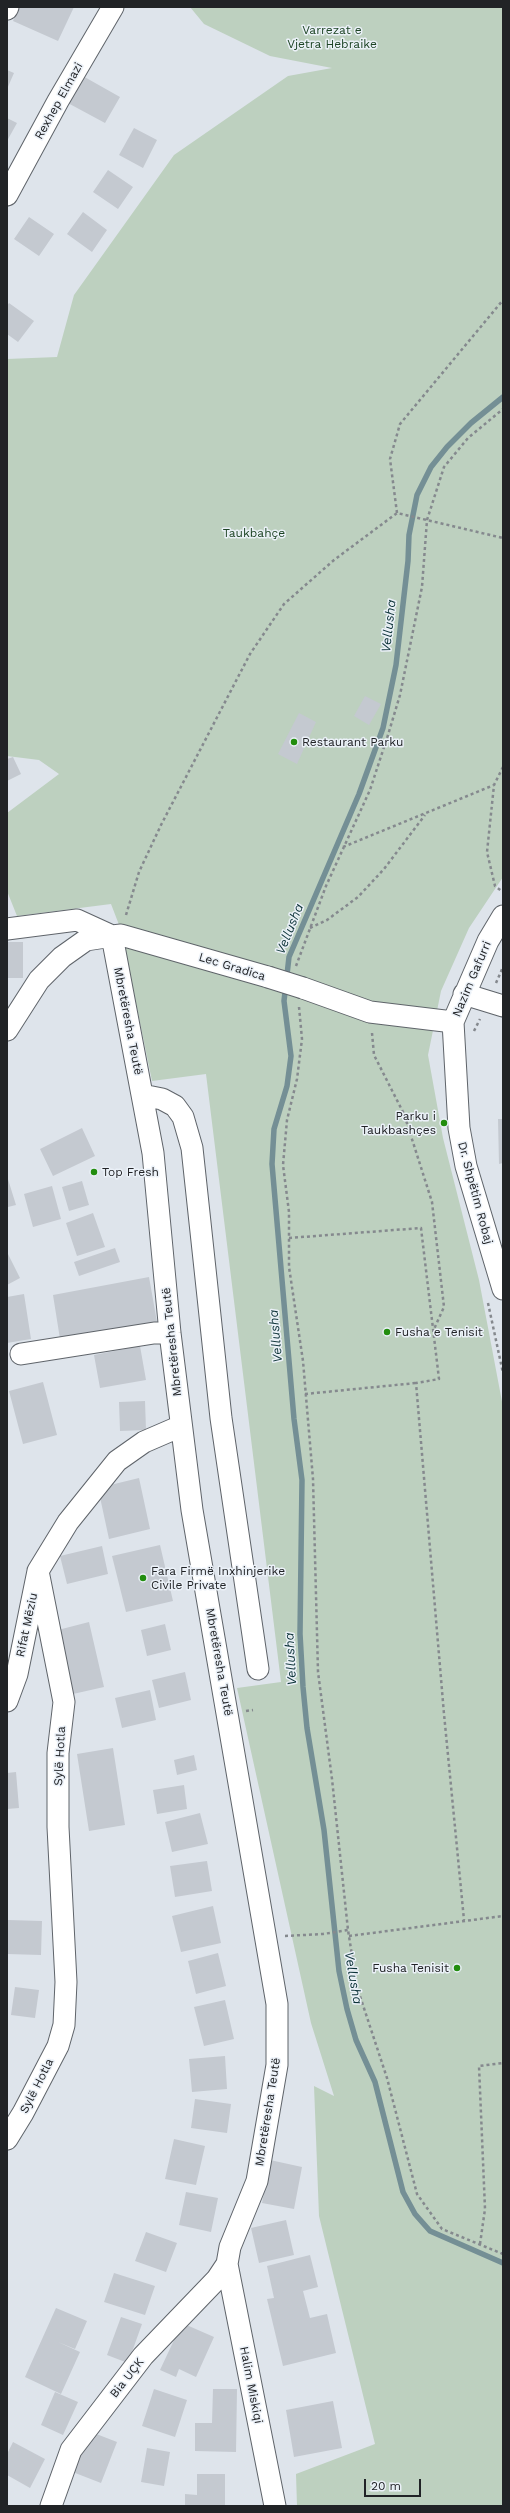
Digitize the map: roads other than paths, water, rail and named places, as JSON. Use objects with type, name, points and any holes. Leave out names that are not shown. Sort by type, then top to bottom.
[{"type":"street","name":"Rexhep Elmazi","points":[[7,195],[58,101],[112,7]]},
{"type":"street","name":"Nazim Gafurri","points":[[453,1022],[488,941],[503,916]]},
{"type":"street","name":"Lec Gradica","points":[[8,926],[77,920],[116,935],[297,986],[370,1012],[453,1022]]},
{"type":"street","points":[[7,1030],[39,980],[62,958],[86,940],[116,935]]},
{"type":"street","name":"Mbretëresha Teutë","points":[[116,935],[153,1154],[170,1333],[192,1510],[277,2004],[277,2065],[257,2181],[230,2247],[226,2264]]},
{"type":"street","points":[[464,994],[498,998]]},
{"type":"street","name":"Dr. Shpëtim Robaj","points":[[453,1022],[458,1128],[466,1166],[503,1289]]},
{"type":"street","points":[[142,1095],[162,1099],[175,1106],[183,1117],[192,1148],[221,1418],[258,1669]]},
{"type":"street","points":[[21,1354],[154,1333],[170,1333]]},
{"type":"street","points":[[38,1571],[68,1522],[117,1461],[144,1442],[181,1426]]},
{"type":"street","name":"Rifat Mëziu","points":[[7,1701],[18,1668],[38,1571]]},
{"type":"street","name":"Sylë Hotla","points":[[7,2139],[23,2113],[58,2046],[64,2025],[66,1982],[60,1877],[58,1753],[64,1702],[38,1571]]},
{"type":"street","name":"Bia UÇK","points":[[52,2506],[71,2450],[143,2356],[217,2279],[226,2264]]},
{"type":"street","name":"Halim Miskiqi","points":[[226,2264],[275,2506]]},
{"type":"waterway","name":"Vellusha","points":[[503,397],[471,423],[447,447],[431,467],[417,495],[409,535],[408,561],[396,665],[383,728],[359,794],[289,957],[284,1001],[291,1056],[287,1086],[274,1129],[272,1164],[294,1419],[302,1480],[300,1634],[303,1687],[307,1728],[324,1830],[339,1971],[347,2009],[356,2040],[375,2082],[403,2192],[415,2214],[430,2231],[503,2263]]},
{"type":"place","name":"Restaurant Parku","points":[[294,742]]},
{"type":"place","name":"Parku i Taukbashçes","points":[[444,1123]]},
{"type":"place","name":"Top Fresh","points":[[94,1172]]},
{"type":"place","name":"Fusha e Tenisit","points":[[387,1332]]},
{"type":"place","name":"Fara Firmë Inxhinjerike Civile Private","points":[[143,1578]]},
{"type":"place","name":"Fusha Tenisit","points":[[457,1968]]},
{"type":"park label","name":"Varrezat e Vjetra Hebraike","points":[[332,37]]},
{"type":"park label","name":"Taukbahçe","points":[[254,533]]}]
